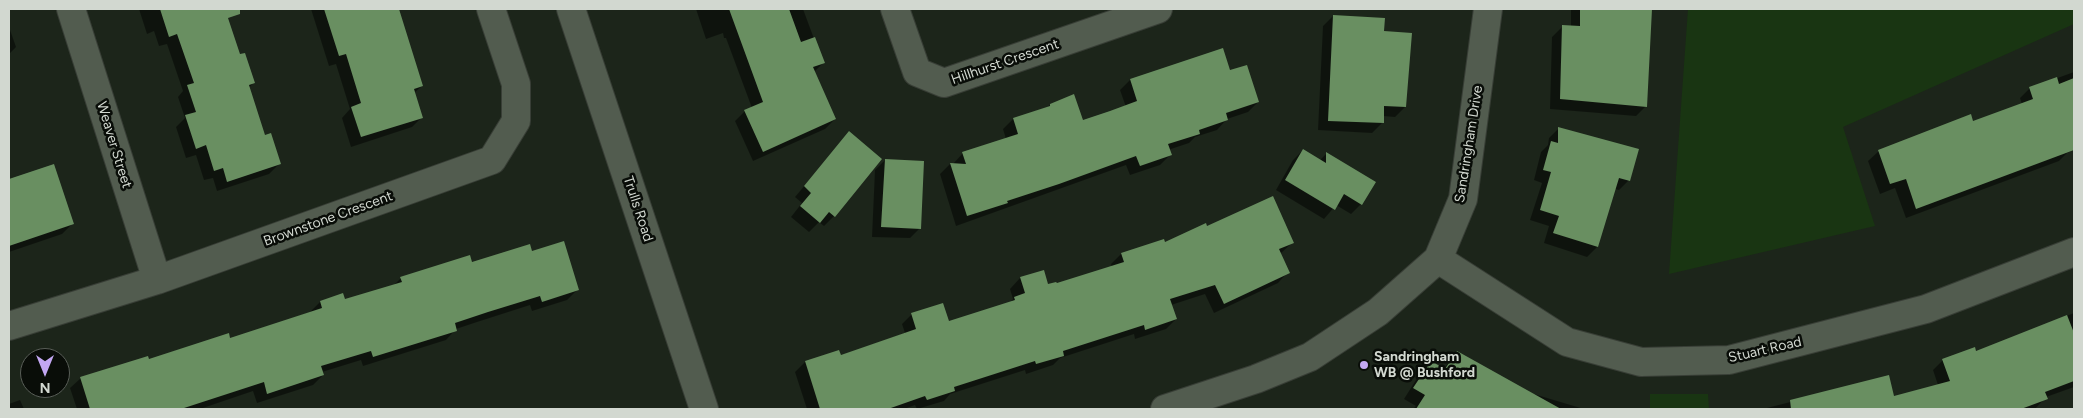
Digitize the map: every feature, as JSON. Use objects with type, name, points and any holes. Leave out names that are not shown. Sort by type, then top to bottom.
[{"type":"street","name":"Weaver Street","points":[[71,9],[157,280]]},
{"type":"street","name":"Brownstone Crescent","points":[[9,326],[157,280],[492,160],[516,121],[516,84],[491,9]]},
{"type":"street","name":"Trulls Road","points":[[572,9],[704,409]]},
{"type":"street","name":"Hillhurst Crescent","points":[[894,9],[917,72],[944,83],[1158,9]]},
{"type":"street","name":"Sandringham Drive","points":[[1177,407],[1256,379],[1310,356],[1378,312],[1438,259],[1463,199],[1488,9]]},
{"type":"street","name":"Stuart Road","points":[[1438,259],[1567,342],[1641,362],[1729,360],[1926,310],[2074,252]]},
{"type":"green space","points":[[1688,9],[2074,9],[2074,24],[1843,127],[1875,226],[1669,274]]},
{"type":"green space","points":[[1650,394],[1708,394],[1709,409],[1650,409]]},
{"type":"building","points":[[160,9],[240,9],[240,14],[228,18],[240,54],[245,53],[255,83],[249,85],[265,135],[271,133],[281,164],[227,182],[223,168],[214,171],[206,145],[196,149],[185,115],[196,112],[187,85],[194,83],[177,34],[169,37]]},
{"type":"building","points":[[324,9],[399,9],[423,86],[414,89],[423,118],[361,137],[351,107],[361,103],[346,54],[339,56]]},
{"type":"building","points":[[729,9],[789,9],[801,42],[815,37],[825,63],[813,67],[836,119],[763,152],[744,110],[763,102]]},
{"type":"building","points":[[1580,9],[1652,9],[1647,107],[1560,99],[1562,25],[1580,26]]},
{"type":"building","points":[[1333,15],[1385,18],[1384,31],[1412,33],[1406,107],[1384,106],[1384,123],[1328,121]]},
{"type":"building","points":[[1223,48],[1230,70],[1247,65],[1259,102],[1226,113],[1228,120],[1199,130],[1200,134],[1168,144],[1172,155],[1140,166],[1136,156],[967,216],[950,163],[966,164],[962,152],[1018,134],[1013,118],[1050,106],[1050,104],[1074,94],[1083,120],[1110,111],[1137,101],[1130,79]]},
{"type":"building","points":[[2057,77],[2059,84],[2074,78],[2074,150],[1916,209],[1906,179],[1890,184],[1878,150],[1971,114],[1973,121],[2033,99],[2029,87]]},
{"type":"building","points":[[1558,127],[1639,149],[1630,181],[1619,178],[1598,247],[1553,233],[1559,216],[1540,210],[1551,172],[1543,170],[1551,141],[1558,143]]},
{"type":"building","points":[[849,131],[882,159],[835,217],[829,212],[820,223],[800,206],[811,193],[804,186]]},
{"type":"building","points":[[1303,149],[1326,163],[1326,152],[1376,182],[1362,205],[1344,194],[1335,210],[1285,180]]},
{"type":"building","points":[[885,159],[924,161],[921,229],[881,227]]},
{"type":"building","points":[[54,164],[74,224],[9,246],[9,179]]},
{"type":"building","points":[[1273,196],[1294,243],[1279,249],[1290,273],[1224,304],[1215,285],[1170,299],[1177,319],[1145,330],[1144,325],[1063,351],[1064,356],[1036,364],[1035,361],[954,387],[955,391],[927,400],[925,396],[888,409],[820,409],[805,361],[839,350],[841,355],[916,329],[911,313],[943,303],[949,321],[1015,300],[1014,297],[1025,293],[1020,277],[1044,270],[1048,284],[1057,283],[1124,262],[1121,253],[1164,239],[1165,242],[1206,223],[1207,226]]},
{"type":"building","points":[[564,241],[579,290],[542,302],[540,296],[488,312],[455,323],[457,331],[373,357],[371,351],[321,366],[324,375],[267,394],[264,382],[181,409],[90,409],[80,377],[148,356],[149,359],[229,333],[230,338],[322,308],[320,301],[343,293],[345,299],[402,282],[400,277],[470,255],[472,262],[530,244],[532,251]]},
{"type":"building","points":[[2067,315],[2074,333],[2074,381],[2045,392],[2048,399],[2021,409],[1791,409],[1790,400],[1889,375],[1894,396],[1950,381],[1942,359],[1975,347],[1976,351]]},
{"type":"building","points":[[1457,351],[1561,409],[1416,409],[1425,395],[1413,388],[1431,361],[1445,369]]},
{"type":"place","name":"Sandringham WB @ Bushford","points":[[1364,365]]}]
